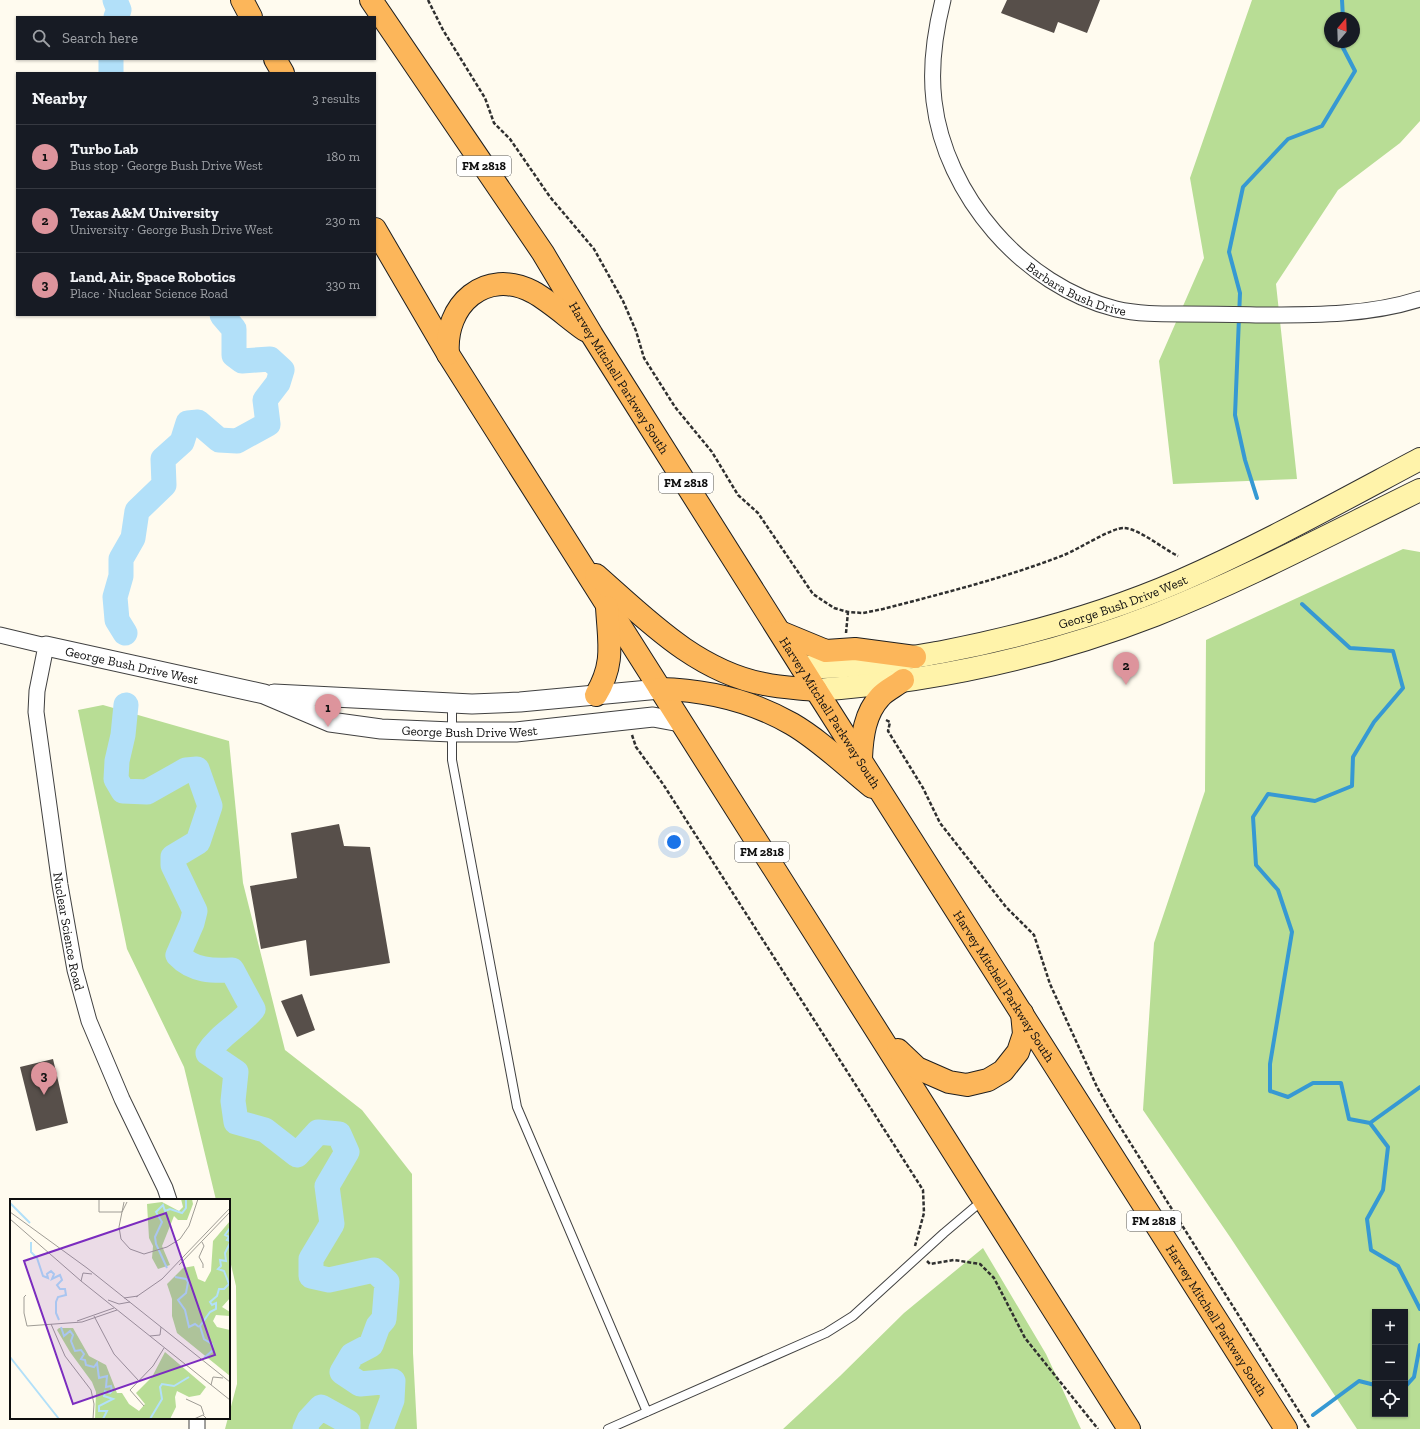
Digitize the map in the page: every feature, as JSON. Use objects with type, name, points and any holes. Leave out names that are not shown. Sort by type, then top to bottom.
[{"type":"highway","points":[[242,0],[250,16]]},
{"type":"highway","name":"Harvey Mitchell Parkway South","points":[[371,0],[543,252],[592,335],[816,690],[861,758],[1286,1429]]},
{"type":"highway","points":[[276,60],[282,72]]},
{"type":"highway","name":"FM 2818","points":[[376,232],[448,354],[1129,1429]]},
{"type":"highway","points":[[448,354],[447,342],[450,327],[459,308],[473,292],[494,285],[512,285],[533,292],[592,335]]},
{"type":"highway","points":[[578,559],[671,641],[717,669],[764,684],[816,690]]},
{"type":"highway","points":[[596,695],[608,670],[610,653],[607,606]]},
{"type":"highway","points":[[780,632],[826,651],[854,649],[915,657]]},
{"type":"highway","points":[[861,758],[863,735],[869,712],[880,696],[903,680]]},
{"type":"highway","points":[[660,689],[708,693],[758,708],[792,724],[825,748],[888,801]]},
{"type":"highway","points":[[876,1030],[916,1068],[949,1082],[967,1085],[988,1080],[1003,1071],[1012,1060],[1024,1034],[1022,1013]]},
{"type":"main road","name":"George Bush Drive West","points":[[801,666],[826,668],[849,667],[915,657],[983,644],[1075,619],[1180,581],[1268,540],[1420,459]]},
{"type":"main road","name":"George Bush Drive West","points":[[816,690],[850,688],[934,677],[1036,653],[1111,631],[1155,615],[1273,564],[1420,490]]},
{"type":"street","name":"Barbara Bush Drive","points":[[944,0],[935,48],[934,100],[942,140],[960,183],[970,202],[998,236],[1022,260],[1047,277],[1092,301],[1115,309],[1150,314],[1293,315],[1366,311],[1420,299]]},
{"type":"street","name":"George Bush Drive West","points":[[0,634],[46,646],[264,694],[330,722],[381,729],[452,732],[516,732],[652,717],[680,722]]},
{"type":"street","name":"Nuclear Science Road","points":[[46,646],[37,691],[36,712],[60,885],[75,970],[89,1021],[122,1099],[165,1188],[169,1199]]},
{"type":"street","name":"George Bush Drive West","points":[[264,694],[316,695],[452,704],[520,702],[660,689]]},
{"type":"lane","points":[[452,704],[452,760],[517,1107],[647,1412]]},
{"type":"lane","points":[[608,1429],[826,1333],[853,1316],[921,1253],[983,1200]]},
{"type":"path","points":[[428,0],[443,30],[484,98],[494,123],[510,139],[562,213],[594,249],[624,301],[636,331],[644,358],[675,406],[712,452],[738,494],[766,522],[813,594],[834,608],[848,612],[863,613],[883,609],[1017,573],[1066,554],[1115,529],[1124,528],[1137,532],[1178,556]]},
{"type":"path","points":[[846,637],[845,624],[848,612]]},
{"type":"path","points":[[882,718],[890,722],[888,731],[923,788],[940,823],[1006,907],[1034,935],[1050,984],[1097,1087],[1114,1117],[1310,1429]]},
{"type":"path","points":[[629,719],[630,731],[636,747],[667,791],[923,1190],[924,1213],[914,1244],[930,1264],[954,1260],[980,1264],[994,1278],[1025,1338],[1098,1429]]},
{"type":"green space","points":[[1252,0],[1420,0],[1420,121],[1400,143],[1338,190],[1276,284],[1297,479],[1173,484],[1159,361],[1204,258],[1190,178]]},
{"type":"green space","points":[[1403,549],[1420,552],[1420,1429],[1357,1429],[1230,1237],[1143,1110],[1154,943],[1205,791],[1206,640]]},
{"type":"green space","points":[[103,705],[229,741],[243,883],[285,1050],[362,1110],[412,1174],[413,1353],[417,1429],[225,1429],[228,1419],[230,1419],[230,1410],[237,1384],[236,1286],[230,1260],[230,1199],[216,1199],[184,1067],[127,949],[78,710]]},
{"type":"green space","points":[[983,1248],[1046,1354],[1081,1429],[783,1429],[904,1313]]},
{"type":"building","points":[[1007,0],[1100,0],[1087,33],[1058,22],[1054,33],[1001,13]]},
{"type":"building","points":[[339,824],[344,846],[370,847],[390,963],[310,976],[306,940],[261,949],[250,886],[297,878],[291,833]]},
{"type":"building","points":[[302,994],[315,1030],[297,1037],[281,1001]]},
{"type":"building","points":[[53,1059],[68,1123],[36,1131],[20,1067]]},
{"type":"waterway","points":[[115,0],[119,10],[116,16]]},
{"type":"waterway","points":[[1342,0],[1343,12]]},
{"type":"waterway","points":[[1257,498],[1245,460],[1235,415],[1240,293],[1229,252],[1243,187],[1288,139],[1322,126],[1355,71],[1343,48]]},
{"type":"waterway","points":[[111,60],[111,72]]},
{"type":"waterway","points":[[125,633],[117,620],[115,597],[121,576],[121,559],[133,538],[137,511],[164,485],[163,459],[182,442],[188,423],[198,422],[219,440],[237,441],[268,424],[265,400],[278,383],[282,370],[270,359],[242,361],[234,355],[234,329],[223,316]]},
{"type":"waterway","points":[[1302,604],[1350,648],[1393,651],[1403,688],[1374,722],[1353,757],[1352,786],[1315,801],[1268,794],[1253,817],[1256,865],[1278,890],[1292,932],[1270,1064],[1270,1091],[1288,1097],[1313,1083],[1341,1083],[1349,1119],[1370,1123]]},
{"type":"waterway","points":[[126,705],[123,735],[117,761],[116,779],[123,791],[147,792],[186,770],[197,769],[210,806],[198,842],[173,857],[173,865],[195,911],[192,923],[178,955],[190,964],[204,969],[232,970],[253,1009],[242,1021],[223,1036],[208,1053],[236,1072],[233,1101],[236,1122],[265,1130],[297,1155],[318,1132],[339,1134],[347,1152],[327,1186],[332,1224],[311,1259],[311,1276],[329,1280],[374,1270],[387,1282],[384,1319],[378,1326],[371,1345],[352,1355],[342,1372],[360,1384],[393,1381],[392,1400],[381,1429]]},
{"type":"waterway","points":[[1420,1087],[1370,1123],[1388,1147],[1383,1190],[1367,1219],[1371,1250],[1398,1266],[1420,1309]]},
{"type":"waterway","points":[[1408,1384],[1414,1377],[1420,1345]]},
{"type":"waterway","points":[[1313,1415],[1359,1381],[1372,1384]]},
{"type":"waterway","points":[[305,1429],[309,1420],[321,1407],[348,1422],[348,1429]]},
{"type":"place","name":"Texas A&M University","points":[[1126,685]]},
{"type":"place","name":"Turbo Lab","points":[[328,727]]},
{"type":"place","name":"Land, Air, Space Robotics","points":[[44,1095]]}]
